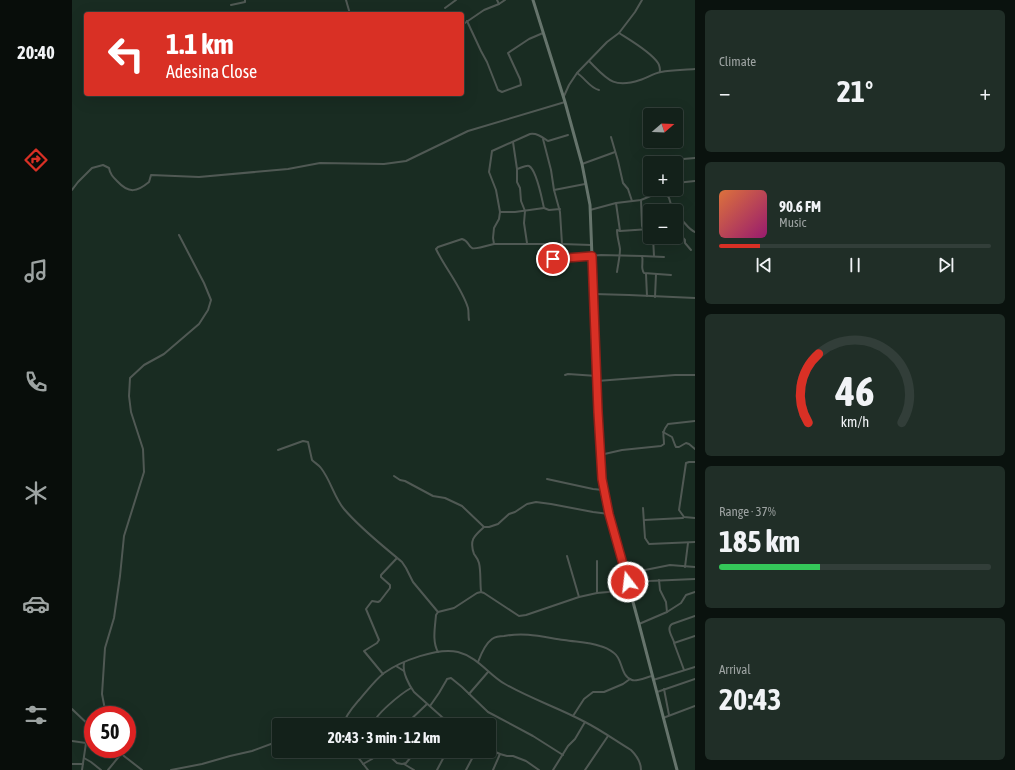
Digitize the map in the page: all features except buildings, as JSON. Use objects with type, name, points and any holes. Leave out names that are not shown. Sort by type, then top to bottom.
[{"type":"main road","points":[[533,0],[582,164],[590,210],[600,455],[604,490],[609,514],[677,770]]},
{"type":"street","points":[[231,5],[244,2],[245,0]]},
{"type":"street","points":[[346,0],[349,12]]},
{"type":"street","points":[[445,8],[456,0]]},
{"type":"street","points":[[497,0],[499,4]]},
{"type":"street","points":[[464,23],[484,10],[505,0]]},
{"type":"street","points":[[563,97],[577,73],[607,42],[620,33],[642,0]]},
{"type":"street","points":[[467,21],[487,62],[498,90],[502,92],[520,85],[520,79],[508,53],[529,39],[543,33]]},
{"type":"street","points":[[620,33],[656,60],[659,64],[660,72]]},
{"type":"street","points":[[589,61],[610,81],[620,84],[639,80],[660,72],[695,69]]},
{"type":"street","points":[[577,73],[582,76],[594,89],[599,90]]},
{"type":"street","points":[[72,190],[92,168],[103,165],[109,168],[110,173],[122,186],[130,190],[141,189],[149,182],[151,174],[199,177],[288,169],[320,164],[384,164],[406,161],[468,131],[564,102]]},
{"type":"street","points":[[494,244],[494,228],[499,219],[500,212],[496,190],[489,172],[492,153],[494,150],[532,133],[550,141],[568,135]]},
{"type":"street","points":[[611,137],[624,183],[628,189],[632,201]]},
{"type":"street","points":[[543,138],[551,170],[554,190],[560,209],[562,244]]},
{"type":"street","points":[[513,142],[517,169],[517,182],[520,188],[521,201],[525,211],[524,223],[527,244]]},
{"type":"street","points":[[582,164],[615,152]]},
{"type":"street","points":[[683,159],[695,158]]},
{"type":"street","points":[[517,169],[529,166],[534,171],[544,208]]},
{"type":"street","points":[[683,182],[695,181]]},
{"type":"street","points":[[554,190],[586,183]]},
{"type":"street","points":[[590,210],[616,203],[642,200],[650,196]]},
{"type":"street","points":[[642,200],[643,229]]},
{"type":"street","points":[[616,203],[620,231]]},
{"type":"street","points":[[500,212],[525,211],[544,208],[549,210],[560,209]]},
{"type":"street","points":[[683,220],[688,227],[695,232]]},
{"type":"street","points":[[617,272],[620,247],[616,238],[617,230],[643,230]]},
{"type":"street","points":[[104,706],[102,694],[105,648],[114,618],[124,536],[144,472],[143,448],[131,412],[129,396],[130,378],[144,365],[164,354],[199,324],[208,310],[211,300],[204,283],[179,236]]},
{"type":"street","points":[[683,238],[691,250]]},
{"type":"street","points":[[469,320],[468,308],[458,286],[447,270],[436,249],[438,247],[462,239],[466,241],[473,249],[494,244],[562,244],[591,246]]},
{"type":"street","points":[[653,244],[654,256]]},
{"type":"street","points":[[553,259],[601,255],[664,257]]},
{"type":"street","points":[[642,256],[642,269],[646,274],[647,296]]},
{"type":"street","points":[[646,274],[671,275]]},
{"type":"street","points":[[655,297],[656,274]]},
{"type":"street","points":[[594,294],[695,298]]},
{"type":"street","points":[[565,375],[597,376]]},
{"type":"street","points":[[597,381],[675,375],[695,375]]},
{"type":"street","points":[[600,455],[622,450],[662,446],[664,444],[663,435],[668,424],[695,421]]},
{"type":"street","points":[[664,432],[672,437],[676,447],[686,444],[695,444]]},
{"type":"street","points":[[278,450],[303,441],[308,442],[314,462],[321,468],[344,508],[365,531],[402,562],[413,582],[438,612]]},
{"type":"street","points":[[689,444],[695,449]]},
{"type":"street","points":[[678,518],[686,463],[695,462]]},
{"type":"street","points":[[394,476],[433,496],[445,498],[462,506],[484,527]]},
{"type":"street","points":[[547,478],[593,489],[604,490]]},
{"type":"street","points":[[481,592],[479,563],[472,546],[472,540],[474,535],[484,527],[498,524],[509,514],[527,504],[536,502],[609,514]]},
{"type":"street","points":[[643,508],[645,538],[649,544],[695,542]]},
{"type":"street","points":[[679,510],[684,518]]},
{"type":"street","points":[[644,520],[695,518]]},
{"type":"street","points":[[685,567],[688,543]]},
{"type":"street","points":[[567,556],[579,597]]},
{"type":"street","points":[[383,674],[364,651],[377,643],[378,640],[366,609],[372,601],[380,601],[390,588],[390,585],[381,577],[381,575],[397,558]]},
{"type":"street","points":[[597,561],[598,593]]},
{"type":"street","points":[[626,574],[670,565],[695,567]]},
{"type":"street","points":[[649,580],[695,579]]},
{"type":"street","points":[[659,580],[660,590],[666,602],[667,612]]},
{"type":"street","points":[[438,612],[454,608],[481,592],[519,616],[579,597],[598,593],[630,590]]},
{"type":"street","points":[[639,624],[667,612],[681,603],[686,595],[695,592]]},
{"type":"street","points":[[438,612],[436,616],[434,638],[434,644],[438,652]]},
{"type":"street","points":[[684,670],[674,646],[669,628],[670,625],[695,616]]},
{"type":"street","points":[[478,662],[483,651],[494,638],[517,634],[536,635],[600,646],[617,655],[625,674],[630,679],[635,680],[652,676]]},
{"type":"street","points":[[674,642],[695,636]]},
{"type":"street","points":[[346,718],[352,708],[367,690],[383,674],[396,666],[430,654],[452,651],[469,656],[505,684],[585,722],[631,750],[635,754],[641,766],[641,770]]},
{"type":"street","points":[[404,663],[404,671],[411,688],[444,718]]},
{"type":"street","points":[[396,666],[404,671]]},
{"type":"street","points":[[653,680],[695,667]]},
{"type":"street","points":[[469,694],[488,672]]},
{"type":"street","points":[[430,706],[446,680],[449,678],[453,679],[488,712],[563,755]]},
{"type":"street","points":[[573,716],[584,699],[594,691],[604,692],[625,683],[630,679]]},
{"type":"street","points":[[657,692],[695,680]]},
{"type":"street","points":[[377,718],[401,694],[411,688]]},
{"type":"street","points":[[664,689],[669,715]]},
{"type":"street","points":[[412,718],[427,704]]},
{"type":"street","points":[[664,718],[695,706]]},
{"type":"street","points":[[72,709],[84,720]]},
{"type":"street","points":[[553,770],[585,722]]},
{"type":"street","points":[[585,770],[608,736]]},
{"type":"street","points":[[72,741],[84,743]]},
{"type":"street","points":[[171,770],[202,764],[252,751],[272,744]]},
{"type":"street","points":[[496,752],[526,761],[539,770]]},
{"type":"street","points":[[493,770],[500,754]]},
{"type":"street","points":[[82,770],[84,758],[88,759],[102,770]]},
{"type":"street","points":[[108,770],[118,758]]},
{"type":"street","points":[[127,758],[142,770]]},
{"type":"street","points":[[358,758],[368,770]]},
{"type":"street","points":[[363,764],[373,758]]},
{"type":"street","points":[[392,758],[397,763],[404,764],[414,770]]},
{"type":"street","points":[[404,764],[410,758]]},
{"type":"street","points":[[437,770],[443,758]]},
{"type":"street","points":[[466,770],[472,758]]},
{"type":"street","points":[[72,764],[83,764]]},
{"type":"route","points":[[553,259],[592,256],[602,479],[609,514],[628,582]]}]
